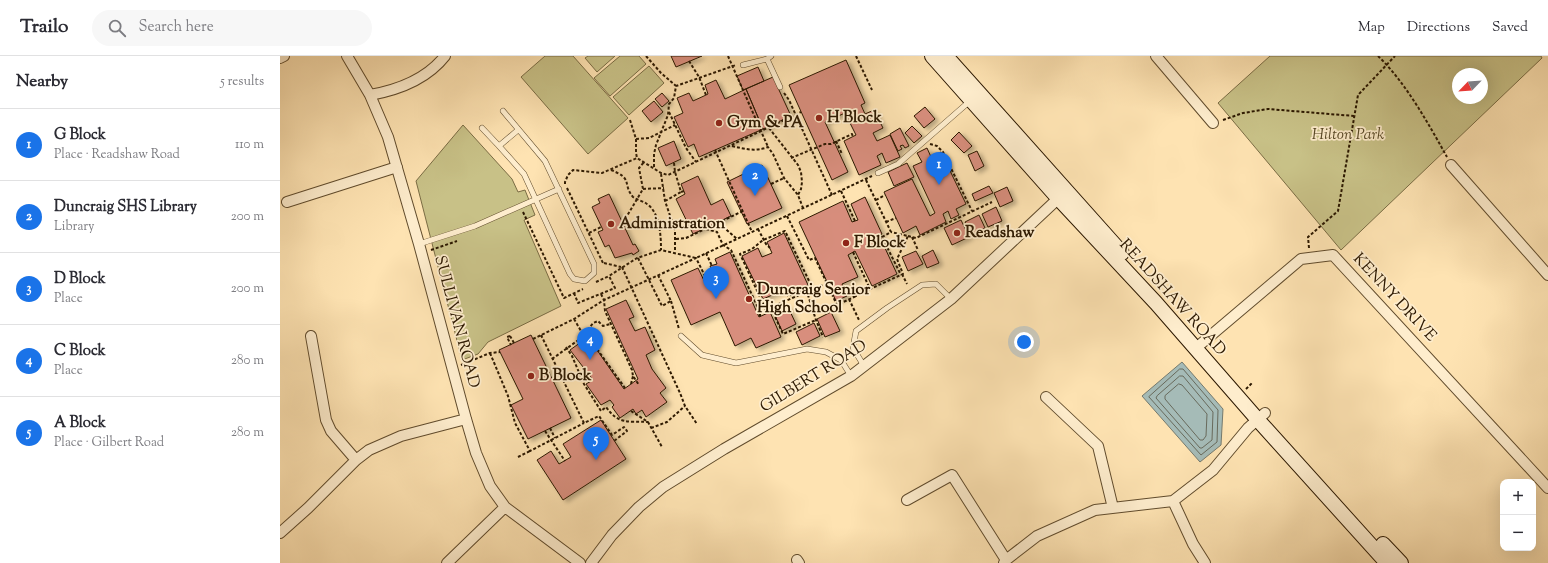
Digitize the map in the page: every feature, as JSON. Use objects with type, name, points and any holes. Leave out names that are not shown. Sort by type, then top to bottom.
[{"type":"street","points":[[280,58],[284,56]]},
{"type":"street","name":"SULLIVAN ROAD","points":[[347,56],[370,95],[388,136],[466,419],[476,453],[490,486],[505,507],[580,563]]},
{"type":"street","points":[[370,95],[384,93],[425,76],[445,56]]},
{"type":"street","name":"READSHAW ROAD","points":[[932,56],[975,96]]},
{"type":"street","name":"READSHAW ROAD","points":[[946,56],[975,96],[1062,195],[1199,345],[1387,563]]},
{"type":"street","points":[[1156,56],[1213,123]]},
{"type":"street","points":[[1451,165],[1548,275]]},
{"type":"street","points":[[287,202],[397,167]]},
{"type":"street","name":"GILBERT ROAD","points":[[591,563],[612,535],[639,507],[663,486],[724,448],[851,376],[951,300],[1062,195]]},
{"type":"street","name":"KENNY DRIVE","points":[[1199,345],[1301,259],[1333,255],[1548,488]]},
{"type":"street","points":[[311,336],[326,420],[331,431],[356,460]]},
{"type":"street","points":[[1046,397],[1098,446],[1113,508]]},
{"type":"street","points":[[907,500],[952,475],[1005,562],[1037,536],[1095,510],[1173,501],[1213,470],[1248,428],[1261,416]]},
{"type":"street","name":"READSHAW ROAD","points":[[1261,416],[1400,563]]},
{"type":"street","points":[[280,534],[356,460],[369,450],[401,436],[466,419]]},
{"type":"street","points":[[1173,501],[1193,544],[1205,563]]},
{"type":"street","points":[[447,563],[505,507]]},
{"type":"lane","points":[[743,65],[769,58],[780,87]]},
{"type":"lane","points":[[878,173],[898,164],[975,96]]},
{"type":"lane","points":[[482,128],[524,174],[574,279],[585,281],[591,277],[594,273],[594,264],[545,161],[503,112]]},
{"type":"lane","points":[[499,146],[518,130]]},
{"type":"lane","points":[[419,244],[476,226],[559,189]]},
{"type":"lane","points":[[864,366],[853,348],[856,332],[866,324],[922,285],[936,284],[951,300]]},
{"type":"lane","points":[[681,336],[702,355],[736,363],[807,349],[826,352],[841,360],[851,376]]},
{"type":"path","points":[[646,56],[661,73],[676,86]]},
{"type":"path","points":[[728,56],[768,147],[773,154],[784,178],[798,195],[803,208]]},
{"type":"path","points":[[856,56],[872,90]]},
{"type":"path","points":[[1378,56],[1387,65],[1434,133],[1451,165]]},
{"type":"path","points":[[1310,258],[1308,237],[1338,211],[1358,95],[1395,56]]},
{"type":"path","points":[[689,61],[706,95]]},
{"type":"path","points":[[676,86],[732,66],[743,65]]},
{"type":"path","points":[[654,168],[655,149],[668,116],[669,104],[674,98],[676,86]]},
{"type":"path","points":[[780,87],[789,100],[832,195]]},
{"type":"path","points":[[1213,123],[1243,113],[1268,109],[1354,116]]},
{"type":"path","points":[[668,110],[686,148],[696,162]]},
{"type":"path","points":[[637,158],[661,173],[668,175],[801,112]]},
{"type":"path","points":[[630,120],[636,139],[637,158]]},
{"type":"path","points":[[636,139],[649,138],[675,125]]},
{"type":"path","points":[[769,128],[798,165],[801,172],[801,189],[798,195]]},
{"type":"path","points":[[791,158],[852,134],[853,137]]},
{"type":"path","points":[[836,141],[842,154]]},
{"type":"path","points":[[924,142],[936,146],[943,152],[972,211]]},
{"type":"path","points":[[731,146],[750,151],[768,147]]},
{"type":"path","points":[[716,151],[752,232]]},
{"type":"path","points":[[603,263],[564,182],[573,170],[602,173],[637,158]]},
{"type":"path","points":[[622,221],[627,219],[627,216],[643,189],[639,168],[644,162]]},
{"type":"path","points":[[665,201],[683,192],[675,172],[674,163]]},
{"type":"path","points":[[611,170],[620,173],[626,180],[629,190],[637,199],[648,205],[657,221],[661,250]]},
{"type":"path","points":[[661,173],[665,201],[675,230],[675,252]]},
{"type":"path","points":[[533,339],[574,319],[604,300],[631,287],[878,173]]},
{"type":"path","points":[[771,184],[784,178]]},
{"type":"path","points":[[866,179],[891,232]]},
{"type":"path","points":[[643,189],[664,188]]},
{"type":"path","points":[[841,191],[855,221]]},
{"type":"path","points":[[876,200],[885,195]]},
{"type":"path","points":[[907,284],[882,236],[891,232],[916,238],[992,202]]},
{"type":"path","points":[[676,239],[686,238],[743,211]]},
{"type":"path","points":[[523,212],[564,298],[588,286]]},
{"type":"path","points":[[787,216],[808,260],[814,258],[837,305],[901,275]]},
{"type":"path","points":[[886,222],[896,218]]},
{"type":"path","points":[[719,223],[737,239]]},
{"type":"path","points":[[589,233],[601,227]]},
{"type":"path","points":[[706,229],[717,232],[723,245],[731,250],[760,312],[760,317]]},
{"type":"path","points":[[758,229],[763,240],[770,248]]},
{"type":"path","points":[[766,310],[740,254],[752,249],[763,240],[785,231],[811,285],[806,289],[788,296],[784,290]]},
{"type":"path","points":[[901,275],[903,274],[897,259],[908,236]]},
{"type":"path","points":[[912,237],[918,250]]},
{"type":"path","points":[[423,259],[430,258],[431,250],[458,240]]},
{"type":"path","points":[[595,283],[637,258],[661,250],[696,258],[710,286]]},
{"type":"path","points":[[853,252],[870,289]]},
{"type":"path","points":[[706,253],[712,266]]},
{"type":"path","points":[[637,258],[662,306],[671,301]]},
{"type":"path","points":[[594,264],[600,262],[622,267]]},
{"type":"path","points":[[622,267],[672,374],[685,406],[697,424]]},
{"type":"path","points":[[744,277],[750,274]]},
{"type":"path","points":[[658,275],[671,301],[681,336]]},
{"type":"path","points":[[574,293],[578,303],[614,288],[609,276]]},
{"type":"path","points":[[760,312],[827,283]]},
{"type":"path","points":[[845,290],[850,288],[854,297]]},
{"type":"path","points":[[806,289],[823,337]]},
{"type":"path","points":[[601,294],[610,324],[639,384]]},
{"type":"path","points":[[849,299],[859,320]]},
{"type":"path","points":[[771,308],[782,334],[816,320]]},
{"type":"path","points":[[574,319],[584,336]]},
{"type":"path","points":[[590,338],[592,337],[588,330],[593,322],[598,322],[603,326],[610,324]]},
{"type":"path","points":[[541,335],[584,422]]},
{"type":"path","points":[[552,359],[587,335],[625,388]]},
{"type":"path","points":[[566,348],[572,356],[584,384],[601,412],[606,407],[613,417],[621,420],[648,422]]},
{"type":"path","points":[[452,368],[490,353],[500,352]]},
{"type":"path","points":[[490,353],[508,396],[515,422],[530,452]]},
{"type":"path","points":[[631,384],[634,376]]},
{"type":"path","points":[[651,428],[667,422],[685,406]]},
{"type":"path","points":[[631,410],[648,422],[662,447]]},
{"type":"path","points":[[518,457],[530,452],[584,422],[599,416],[612,435],[624,427],[627,431],[614,441]]},
{"type":"path","points":[[550,428],[555,438]]},
{"type":"path","points":[[545,431],[565,461]]},
{"type":"green space","points":[[545,56],[573,56],[628,118],[588,154],[521,77]]},
{"type":"green space","points":[[588,56],[615,56],[597,72],[585,58]]},
{"type":"green space","points":[[620,56],[639,56],[646,64],[610,96],[594,78]]},
{"type":"green space","name":"Hilton Park","points":[[1270,56],[1541,56],[1542,58],[1341,250],[1218,103]]},
{"type":"green space","points":[[649,66],[664,83],[629,115],[613,97]]},
{"type":"green space","points":[[463,125],[512,179],[518,192],[525,190],[535,215],[524,220],[561,306],[488,342],[478,354],[462,360],[416,181]]},
{"type":"water","points":[[1182,362],[1223,409],[1221,445],[1200,462],[1142,396]]},
{"type":"building","points":[[671,56],[702,56],[676,67]]},
{"type":"building","name":"H Block","points":[[846,60],[865,103],[861,105],[865,114],[874,110],[883,128],[873,133],[877,141],[890,135],[900,157],[886,163],[882,153],[877,156],[881,165],[859,175],[844,141],[856,135],[845,113],[825,122],[848,172],[832,180],[789,85]]},
{"type":"building","points":[[758,67],[764,81],[743,90],[737,76]]},
{"type":"building","points":[[773,77],[791,116],[763,129],[746,89]]},
{"type":"building","name":"Gym & PA","points":[[716,80],[725,99],[746,89],[763,129],[699,157],[694,144],[688,147],[674,117],[683,113],[677,98],[689,93],[693,101],[706,95],[708,94],[705,85]]},
{"type":"building","points":[[662,93],[669,101],[662,107],[655,99]]},
{"type":"building","points":[[654,101],[663,112],[651,122],[642,111]]},
{"type":"building","points":[[925,107],[935,119],[924,128],[914,116]]},
{"type":"building","points":[[912,126],[922,136],[914,143],[905,133]]},
{"type":"building","points":[[900,128],[909,146],[905,148],[903,145],[900,146],[902,149],[898,151],[890,134]]},
{"type":"building","points":[[959,132],[972,146],[964,153],[951,140]]},
{"type":"building","points":[[674,141],[681,159],[666,166],[658,148]]},
{"type":"building","points":[[927,148],[931,157],[941,152],[966,204],[956,209],[959,215],[951,219],[948,211],[943,214],[946,222],[920,235],[916,226],[903,233],[884,192],[912,179],[930,216],[935,213],[913,166],[922,162],[917,153]]},
{"type":"building","points":[[977,151],[984,166],[975,171],[968,155]]},
{"type":"building","points":[[907,163],[914,177],[894,186],[888,172]]},
{"type":"building","points":[[762,165],[782,208],[747,224],[727,182]]},
{"type":"building","points":[[698,176],[711,205],[723,199],[731,216],[693,234],[676,199],[685,194],[681,184]]},
{"type":"building","points":[[989,186],[993,193],[975,201],[972,194]]},
{"type":"building","points":[[1007,187],[1013,201],[1000,207],[994,193]]},
{"type":"building","name":"Administration","points":[[609,194],[633,245],[635,244],[639,251],[633,255],[632,253],[615,258],[609,245],[605,247],[598,232],[603,230],[592,207],[600,203],[598,199]]},
{"type":"building","name":"F Block","points":[[865,197],[882,234],[879,235],[897,274],[872,286],[855,251],[848,255],[858,277],[842,284],[847,296],[836,301],[799,222],[843,201],[852,222],[858,220],[851,204]]},
{"type":"building","points":[[996,207],[1002,221],[988,227],[982,214]]},
{"type":"building","points":[[979,215],[985,228],[972,235],[965,222]]},
{"type":"building","name":"Readshaw","points":[[961,220],[969,237],[952,245],[944,228]]},
{"type":"building","points":[[784,233],[808,285],[788,294],[786,289],[763,299],[742,256],[758,248],[762,257],[772,253],[767,242]]},
{"type":"building","points":[[933,250],[939,263],[927,268],[922,256]]},
{"type":"building","points":[[916,251],[923,264],[908,271],[902,257]]},
{"type":"building","points":[[730,252],[759,317],[770,312],[781,337],[756,348],[751,338],[735,346],[720,312],[691,325],[671,280],[698,268],[707,287],[717,282],[710,266],[717,264],[715,259]]},
{"type":"building","points":[[626,300],[634,317],[629,319],[635,331],[645,327],[655,350],[646,355],[652,369],[666,388],[660,393],[667,402],[646,417],[642,410],[636,414],[633,409],[620,418],[612,407],[614,405],[610,400],[601,405],[586,384],[593,380],[570,350],[588,337],[624,389],[638,379],[606,309]]},
{"type":"building","points":[[787,305],[796,324],[782,331],[773,311]]},
{"type":"building","points":[[831,312],[840,331],[825,337],[817,319]]},
{"type":"building","points":[[814,323],[820,336],[802,345],[796,332]]},
{"type":"building","name":"B Block","points":[[531,335],[571,418],[528,439],[511,405],[523,399],[499,350]]},
{"type":"building","points":[[601,420],[626,459],[563,500],[537,460],[551,451],[559,464],[571,457],[563,444]]},
{"type":"place","name":"H Block","points":[[819,118]]},
{"type":"place","name":"Gym & PA","points":[[719,123]]},
{"type":"place","name":"G Block","points":[[939,185]]},
{"type":"place","name":"Duncraig SHS Library","points":[[755,196]]},
{"type":"place","name":"Administration","points":[[611,224]]},
{"type":"place","name":"Readshaw","points":[[957,233]]},
{"type":"place","name":"F Block","points":[[846,243]]},
{"type":"place","name":"D Block","points":[[716,299]]},
{"type":"place","name":"Duncraig Senior High School","points":[[749,299]]},
{"type":"place","name":"C Block","points":[[590,360]]},
{"type":"place","name":"B Block","points":[[531,376]]},
{"type":"place","name":"A Block","points":[[596,460]]}]
